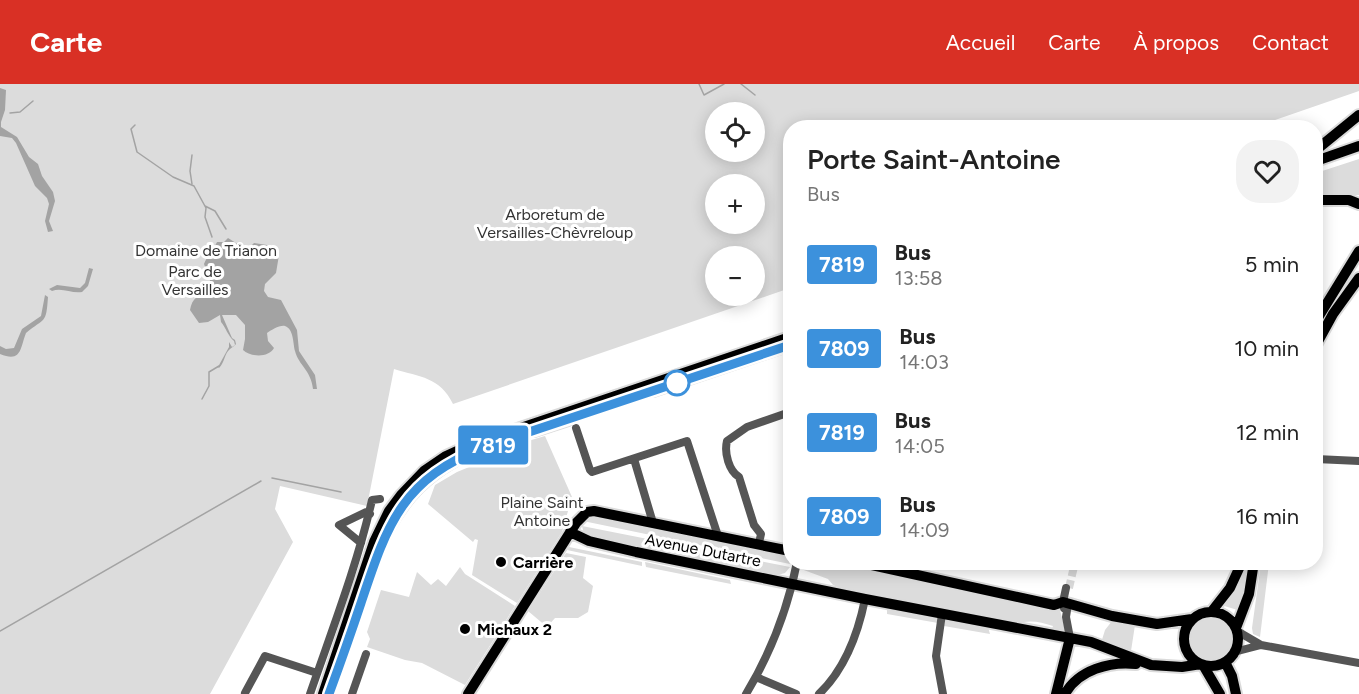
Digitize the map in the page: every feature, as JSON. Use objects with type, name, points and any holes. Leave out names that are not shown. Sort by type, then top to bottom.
[{"type":"main road","points":[[1323,145],[1357,119]]},
{"type":"main road","points":[[1323,159],[1359,146]]},
{"type":"main road","points":[[1323,167],[1359,154]]},
{"type":"main road","points":[[1323,200],[1356,201]]},
{"type":"main road","points":[[1323,310],[1359,251]]},
{"type":"main road","points":[[1323,332],[1357,281]]},
{"type":"main road","points":[[323,694],[378,532],[394,503],[424,471],[446,456],[470,445],[783,339]]},
{"type":"main road","points":[[329,694],[385,534],[402,507],[420,486],[450,462],[480,449],[783,347]]},
{"type":"main road","name":"Avenue Dutartre","points":[[783,548],[590,511],[580,516],[570,532],[589,541],[636,552],[1096,643],[1151,665],[1182,667],[1202,664]]},
{"type":"main road","points":[[468,694],[570,532]]},
{"type":"main road","points":[[916,570],[1054,605],[1067,595],[1112,616],[1158,624],[1192,619]]},
{"type":"main road","points":[[1212,611],[1230,588],[1238,570]]},
{"type":"main road","points":[[1236,630],[1249,594],[1253,570]]},
{"type":"main road","points":[[1202,664],[1218,665],[1225,662],[1234,652],[1238,642],[1236,630],[1224,615],[1212,611],[1192,619],[1187,625],[1184,640],[1189,655],[1202,664],[1220,694]]},
{"type":"main road","points":[[1056,694],[1070,638]]},
{"type":"main road","points":[[1225,662],[1232,676],[1236,694]]},
{"type":"main road","points":[[1065,694],[1078,678],[1098,668],[1119,663],[1151,665]]},
{"type":"street","points":[[759,543],[761,534],[754,525],[739,477],[732,472],[726,445],[731,437],[740,434],[747,427],[783,414]]},
{"type":"street","points":[[576,428],[592,472],[687,441],[718,536]]},
{"type":"street","points":[[634,459],[653,523]]},
{"type":"street","points":[[1323,459],[1359,461]]},
{"type":"street","points":[[310,694],[361,543],[372,500],[380,499]]},
{"type":"street","points":[[361,543],[339,525],[366,512],[370,514]]},
{"type":"street","points":[[746,694],[756,677],[782,617],[795,570]]},
{"type":"street","points":[[1067,595],[1066,617],[1070,638]]},
{"type":"street","points":[[819,694],[835,676],[852,645],[865,599]]},
{"type":"street","points":[[942,614],[936,656],[943,694]]},
{"type":"street","points":[[1236,630],[1261,645],[1359,663]]},
{"type":"street","points":[[1234,652],[1261,645]]},
{"type":"street","points":[[352,694],[366,654]]},
{"type":"street","points":[[245,693],[264,656],[317,673]]},
{"type":"street","points":[[756,677],[796,694]]},
{"type":"green space","name":"Parc de Versailles","points":[[0,84],[1359,84],[1359,91],[1275,120],[783,120],[783,290],[765,297],[765,246],[705,246],[705,306],[738,306],[453,404],[442,388],[435,383],[421,376],[394,369],[367,506],[280,486],[275,509],[293,542],[210,694],[0,694]]},
{"type":"green space","points":[[1359,159],[1359,195],[1323,196],[1323,171]]},
{"type":"green space","name":"Plaine Saint Antoine","points":[[545,436],[572,497],[562,532],[517,603],[472,575],[478,540],[475,539],[473,542],[428,504],[435,485],[457,472],[518,447],[518,444]]},
{"type":"green space","points":[[594,514],[783,555],[783,563],[583,521]]},
{"type":"green space","points":[[582,526],[783,566],[783,570],[788,570],[778,575],[584,534]]},
{"type":"green space","points":[[569,547],[642,562],[642,566],[567,550]]},
{"type":"green space","points":[[566,553],[586,557],[583,578],[593,586],[588,612],[578,618],[555,618],[547,627],[528,611]]},
{"type":"green space","points":[[645,562],[730,580],[731,584],[646,567]]},
{"type":"green space","points":[[460,567],[465,574],[515,606],[465,685],[422,663],[405,660],[367,647],[370,639],[367,632],[381,590],[409,597],[417,572],[431,585],[438,579],[446,586]]},
{"type":"green space","points":[[804,570],[874,570],[1057,608],[1060,610],[1066,634],[1050,633],[1053,626],[1039,622],[1017,624],[840,588],[828,579]]},
{"type":"green space","points":[[1242,570],[1250,570],[1241,611],[1221,605]]},
{"type":"green space","points":[[1260,570],[1268,570],[1260,637],[1253,634]]},
{"type":"green space","points":[[887,605],[940,616],[938,623],[887,614]]},
{"type":"green space","points":[[945,617],[987,624],[990,634],[944,626]]},
{"type":"green space","points":[[1210,618],[1219,619],[1226,624],[1231,631],[1231,649],[1226,656],[1219,661],[1210,662],[1201,661],[1194,656],[1189,649],[1188,640],[1189,631],[1194,624],[1201,619]]},
{"type":"green space","points":[[1112,621],[1135,625],[1130,652],[1101,643],[1105,630]]},
{"type":"shaded area","points":[[0,88],[6,90],[1,127],[17,137],[29,157],[38,164],[42,176],[53,192],[55,201],[49,221],[53,231],[48,232],[45,221],[49,204],[47,198],[35,186],[16,143],[12,138],[0,136]]},
{"type":"shaded area","points":[[228,238],[244,248],[254,243],[267,245],[279,255],[276,273],[265,284],[264,291],[268,297],[281,300],[297,330],[299,351],[315,375],[317,389],[313,389],[310,377],[295,351],[292,333],[285,326],[280,326],[267,333],[268,341],[274,348],[272,351],[264,355],[250,354],[243,350],[245,325],[236,315],[222,315],[235,340],[235,345],[221,322],[220,315],[208,322],[199,323],[190,310],[196,298],[208,293],[210,280],[204,264],[217,242],[224,242]]},
{"type":"shaded area","points":[[89,268],[93,269],[88,286],[82,292],[49,289],[57,285],[80,288],[85,283]]},
{"type":"shaded area","points":[[45,295],[48,297],[45,316],[41,322],[26,333],[19,352],[12,357],[0,354],[0,346],[6,349],[14,348],[22,329],[41,316]]},
{"type":"shaded area","points":[[229,342],[232,347],[235,345],[228,351],[219,368],[229,347]]},
{"type":"waterway","points":[[699,84],[704,95],[724,84]]},
{"type":"waterway","points":[[741,84],[755,95]]},
{"type":"waterway","points":[[10,113],[20,112],[33,101]]},
{"type":"waterway","points":[[135,125],[131,129],[137,152],[173,177],[194,186],[206,208],[205,217],[212,237]]},
{"type":"waterway","points":[[192,155],[190,171],[192,184]]},
{"type":"waterway","points":[[205,206],[215,211],[226,229]]},
{"type":"waterway","points":[[202,399],[209,386],[209,372],[219,366]]},
{"type":"waterway","points":[[272,478],[341,492]]},
{"type":"waterway","points":[[0,631],[261,481]]},
{"type":"tunnel","points":[[1069,588],[1073,570]]},
{"type":"bus line","name":"7819","points":[[329,694],[385,534],[406,501],[430,476],[450,462],[487,446],[783,347]]},
{"type":"place","name":"Carrière","points":[[501,562]]},
{"type":"place","name":"Michaux 2","points":[[465,629]]},
{"type":"park label","name":"Arboretum de Versailles-Chèvreloup","points":[[555,223]]},
{"type":"park label","name":"Domaine de Trianon","points":[[206,250]]}]
